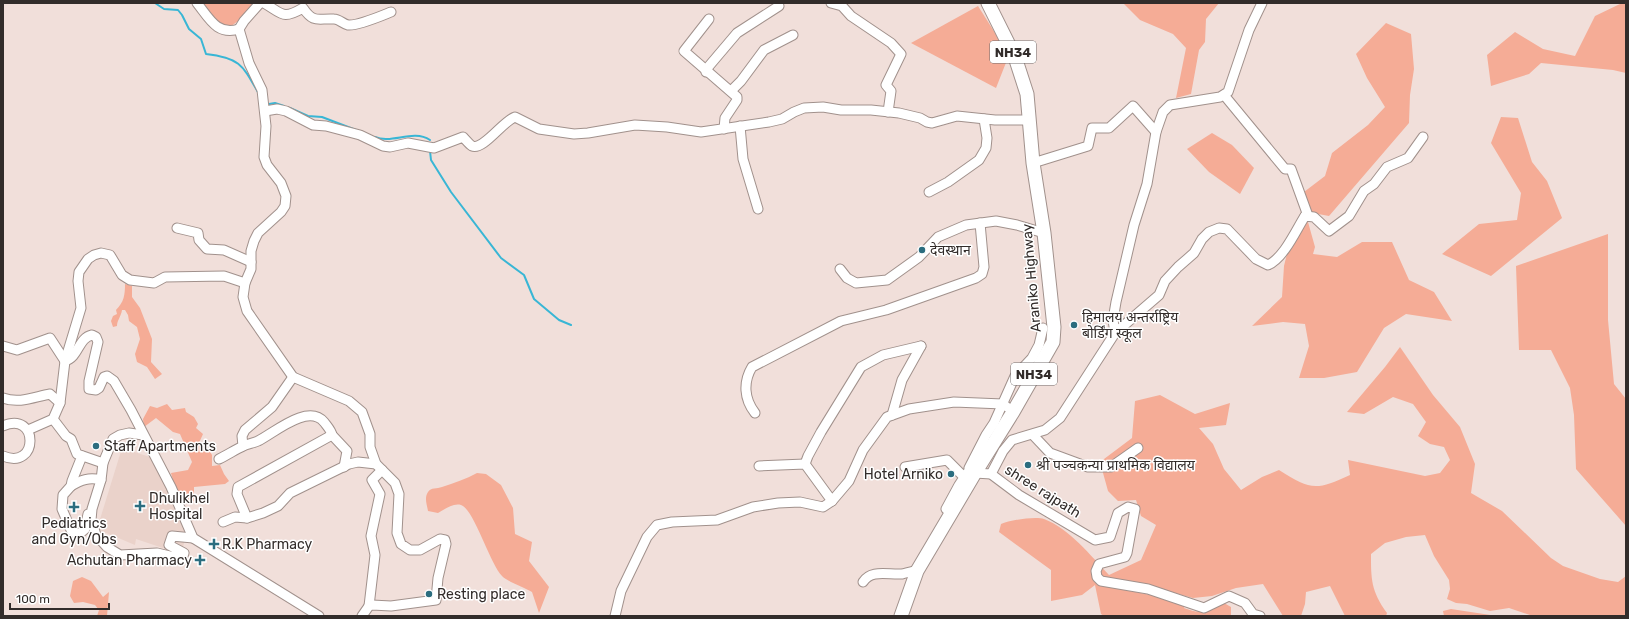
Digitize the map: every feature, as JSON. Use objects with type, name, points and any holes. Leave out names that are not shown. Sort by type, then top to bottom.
[{"type":"highway","name":"Araniko Highway","points":[[901,616],[917,571],[970,473],[1008,408],[1053,342],[1054,327],[1044,233],[1033,163],[1029,103],[1024,82],[1015,57],[988,3]]},
{"type":"street","points":[[197,3],[220,29],[226,31],[239,29]]},
{"type":"street","points":[[260,3],[239,29],[249,63],[260,84],[263,97],[266,126],[264,157],[267,165],[281,183],[286,196],[285,206],[281,212],[258,233],[254,241],[251,251],[251,269],[245,283],[243,297],[247,311],[293,377],[349,401],[362,412],[370,434],[370,447],[379,467],[395,484],[399,494],[396,533],[402,544],[410,550],[420,550],[440,539],[445,540],[446,544],[438,578],[436,600],[391,606],[369,606]]},
{"type":"street","points":[[264,3],[286,16],[290,16],[303,8],[309,16],[320,20],[334,19],[349,25],[363,22],[391,12]]},
{"type":"street","points":[[831,3],[842,4],[851,16],[892,43],[901,54],[886,85],[891,91],[888,112]]},
{"type":"street","points":[[1116,333],[1113,320],[1116,302],[1134,226],[1148,184],[1156,132],[1163,112],[1170,105],[1224,95],[1228,92],[1249,30],[1262,3]]},
{"type":"street","points":[[706,72],[709,66],[737,33],[779,6]]},
{"type":"street","points":[[709,19],[684,51],[706,72],[737,97],[737,100],[725,118],[724,129]]},
{"type":"street","points":[[731,91],[741,81],[764,50],[793,35]]},
{"type":"street","points":[[991,474],[1003,451],[1012,440],[1033,435],[1045,430],[1060,418],[1116,333],[1159,295],[1165,281],[1194,253],[1202,239],[1209,232],[1219,228],[1227,229],[1256,259],[1268,265],[1274,263],[1280,257],[1306,214],[1302,196],[1291,170],[1285,169],[1224,95]]},
{"type":"street","points":[[1033,163],[1088,146],[1092,128],[1109,128],[1133,106],[1156,132]]},
{"type":"street","points":[[264,110],[277,109],[286,111],[313,125],[341,129],[360,135],[383,146],[390,147],[408,143],[434,148],[463,137],[472,146],[476,147],[482,145],[505,123],[515,117],[539,129],[574,134],[635,125],[667,127],[701,132],[782,119],[804,108],[823,107],[841,110],[857,109],[910,115],[932,123],[957,116],[984,119],[1030,120]]},
{"type":"street","points":[[929,192],[948,182],[979,160],[986,148],[987,138],[984,119]]},
{"type":"street","points":[[740,126],[743,159],[758,209]]},
{"type":"street","points":[[1305,216],[1314,217],[1329,231],[1349,216],[1364,191],[1374,184],[1387,167],[1408,158],[1423,137]]},
{"type":"street","points":[[840,269],[847,278],[856,283],[887,280],[919,257],[938,237],[966,225],[996,221],[1017,225],[1044,233]]},
{"type":"street","points":[[755,413],[748,405],[746,396],[747,376],[752,367],[841,321],[886,310],[976,278],[982,274],[984,267],[980,223]]},
{"type":"street","points":[[177,228],[198,233],[199,240],[207,249],[224,250],[251,262]]},
{"type":"street","points":[[28,430],[53,419],[60,403],[65,361],[81,308],[78,281],[79,272],[88,259],[101,253],[110,255],[122,275],[130,280],[154,283],[165,277],[224,276],[245,283]]},
{"type":"street","points":[[616,616],[620,591],[647,537],[657,525],[672,522],[717,520],[753,507],[778,503],[800,502],[823,507],[832,501],[849,481],[866,445],[887,417],[910,409],[954,402],[1008,408],[1015,376],[1032,358],[1039,345],[1042,328]]},
{"type":"street","points":[[65,361],[73,357],[87,336],[92,335],[96,337],[98,342],[89,381],[90,389],[96,390],[99,388],[104,376],[111,377],[131,410],[171,487],[193,538]]},
{"type":"street","points":[[3,346],[17,350],[50,338],[65,361]]},
{"type":"street","points":[[832,501],[806,464],[808,456],[820,432],[861,367],[883,355],[921,346],[902,380],[892,415]]},
{"type":"street","points":[[243,446],[242,436],[245,430],[272,407],[293,377]]},
{"type":"street","points":[[3,398],[9,400],[22,400],[50,394],[60,403]]},
{"type":"street","points":[[219,459],[258,440],[280,427],[307,415],[313,415],[321,419],[332,435],[347,452],[344,467]]},
{"type":"street","points":[[53,419],[66,436],[71,438],[77,454],[102,463]]},
{"type":"street","points":[[3,426],[9,423],[16,423],[28,430],[30,437],[28,450],[23,456],[16,458],[3,456]]},
{"type":"street","points":[[144,435],[129,433],[120,435],[113,439],[102,463],[101,480],[92,509],[91,520],[96,535],[107,547],[120,555],[157,553],[182,558],[184,553],[169,545],[172,536],[193,538],[319,616]]},
{"type":"street","points":[[247,518],[237,494],[238,486],[332,435]]},
{"type":"street","points":[[1033,435],[1050,453],[1088,467],[1111,467],[1138,448]]},
{"type":"street","points":[[71,486],[82,456]]},
{"type":"street","points":[[905,467],[947,460],[970,473],[959,485],[946,509]]},
{"type":"street","points":[[223,522],[236,517],[247,518],[264,513],[278,506],[290,493],[344,467],[358,462],[379,467]]},
{"type":"street","points":[[759,466],[806,464]]},
{"type":"street","points":[[362,616],[369,606],[375,555],[371,536],[380,494],[372,480],[379,467]]},
{"type":"street","name":"shree rajpath","points":[[970,473],[991,474],[1019,495],[1095,540],[1110,536],[1118,513],[1128,507],[1135,509],[1127,553],[1125,557],[1099,564],[1096,571],[1097,577],[1101,581],[1148,589],[1204,608],[1229,596],[1245,603],[1253,614],[1260,616]]},
{"type":"street","points":[[92,509],[88,514],[85,529],[78,535],[71,530],[62,509],[63,495],[71,486],[82,480],[94,478],[101,480]]},
{"type":"street","points":[[863,582],[866,577],[877,573],[903,574],[917,571]]},
{"type":"shaded area","points":[[200,3],[254,3],[238,21],[227,26],[216,20]]},
{"type":"shaded area","points":[[1123,3],[1219,3],[1206,19],[1205,42],[1199,50],[1191,94],[1176,98],[1186,48],[1173,34],[1140,20]]},
{"type":"shaded area","points":[[1622,3],[1626,3],[1626,73],[1613,70],[1541,63],[1529,74],[1491,86],[1487,55],[1515,32],[1543,49],[1575,56],[1595,16]]},
{"type":"shaded area","points":[[978,6],[1009,55],[996,88],[911,43]]},
{"type":"shaded area","points":[[1386,23],[1411,34],[1414,69],[1410,95],[1409,123],[1329,216],[1302,211],[1304,192],[1325,176],[1332,153],[1368,125],[1385,107],[1367,78],[1356,54]]},
{"type":"shaded area","points":[[1501,117],[1518,118],[1532,162],[1547,181],[1562,218],[1491,276],[1442,254],[1479,224],[1517,220],[1521,193],[1491,143]]},
{"type":"shaded area","points":[[1212,133],[1232,145],[1254,168],[1240,194],[1209,172],[1187,149]]},
{"type":"shaded area","points":[[1308,222],[1315,247],[1313,254],[1337,257],[1362,242],[1392,242],[1409,280],[1434,292],[1452,321],[1406,314],[1384,328],[1357,372],[1324,378],[1299,378],[1309,346],[1305,324],[1283,322],[1252,326],[1282,297],[1284,266],[1294,225]]},
{"type":"shaded area","points":[[1608,234],[1608,320],[1614,384],[1626,399],[1626,526],[1576,469],[1574,415],[1570,388],[1551,350],[1519,350],[1516,266]]},
{"type":"shaded area","points":[[125,284],[132,286],[132,297],[140,308],[152,339],[151,362],[162,374],[155,379],[147,367],[137,362],[135,354],[140,339],[137,327],[129,321],[125,310],[122,310],[117,326],[113,327],[111,321],[113,316],[117,314],[116,310],[122,301]]},
{"type":"shaded area","points":[[1400,347],[1433,395],[1460,427],[1475,464],[1471,493],[1502,511],[1551,558],[1563,566],[1600,579],[1618,582],[1626,576],[1626,616],[1530,615],[1509,608],[1490,611],[1467,604],[1456,603],[1447,599],[1450,589],[1449,580],[1434,556],[1425,535],[1406,537],[1385,543],[1371,554],[1373,585],[1378,598],[1387,613],[1386,616],[1345,616],[1330,586],[1306,592],[1305,604],[1301,616],[1283,616],[1263,584],[1236,588],[1212,596],[1193,598],[1149,586],[1101,581],[1096,584],[1185,602],[1184,608],[1200,612],[1209,610],[1224,603],[1231,607],[1231,616],[1104,616],[1101,614],[1095,585],[1082,595],[1051,601],[1051,570],[999,532],[1001,524],[1023,519],[1040,518],[1053,523],[1071,536],[1109,575],[1141,560],[1156,525],[1141,516],[1136,500],[1118,501],[1108,491],[1100,462],[1132,438],[1135,401],[1160,395],[1195,414],[1230,403],[1226,425],[1199,428],[1213,444],[1224,469],[1241,490],[1262,477],[1279,470],[1306,485],[1321,486],[1329,484],[1350,475],[1348,460],[1425,476],[1440,473],[1450,460],[1444,447],[1430,444],[1418,436],[1426,422],[1413,404],[1393,397],[1364,414],[1347,412]]},
{"type":"shaded area","points":[[167,404],[172,410],[185,408],[186,412],[194,417],[198,424],[196,428],[203,434],[199,443],[205,444],[212,455],[212,466],[220,465],[229,481],[225,484],[194,487],[194,501],[180,505],[171,473],[188,470],[192,462],[180,434],[173,432],[156,418],[144,427],[143,419],[150,406],[157,408]]},
{"type":"shaded area","name":"Dhulikhel Hospital","points":[[122,448],[153,458],[183,525],[186,536],[181,554],[136,539],[135,545],[97,529]]},
{"type":"shaded area","points":[[477,473],[486,474],[501,485],[513,508],[515,534],[532,542],[529,561],[549,587],[539,613],[532,592],[512,583],[502,576],[497,570],[477,526],[466,509],[461,505],[455,505],[438,513],[428,511],[426,499],[429,490],[440,488]]},
{"type":"shaded area","points":[[82,577],[91,581],[103,597],[109,592],[107,616],[97,616],[99,610],[95,605],[83,602],[74,603],[70,596],[73,581]]},
{"type":"shaded area","points":[[1451,609],[1497,616],[1444,616],[1443,611]]},
{"type":"waterway","points":[[155,3],[164,9],[178,10],[189,29],[201,39],[206,54],[227,58],[240,65],[249,76],[259,94]]},
{"type":"waterway","points":[[269,104],[275,103],[284,106]]},
{"type":"waterway","points":[[290,108],[308,116],[322,117],[356,130]]},
{"type":"waterway","points":[[375,137],[388,139],[417,136],[430,140]]},
{"type":"waterway","points":[[430,151],[431,160],[451,192],[501,258],[524,275],[534,299],[559,320],[571,325]]},
{"type":"place","name":"देवस्थान","points":[[922,250]]},
{"type":"place","name":"हिमालय अन्तर्राष्ट्रिय बोर्डिंग स्कूल","points":[[1074,325]]},
{"type":"place","name":"Staff Apartments","points":[[96,446]]},
{"type":"place","name":"श्री पञ्चकन्या प्राथमिक विद्यालय","points":[[1028,465]]},
{"type":"place","name":"Hotel Arniko","points":[[951,474]]},
{"type":"place","name":"Dhulikhel Hospital","points":[[140,506]]},
{"type":"place","name":"Pediatrics and Gyn/Obs","points":[[74,507]]},
{"type":"place","name":"R.K Pharmacy","points":[[214,544]]},
{"type":"place","name":"Achutan Pharmacy","points":[[200,560]]},
{"type":"place","name":"Resting place","points":[[429,594]]}]
